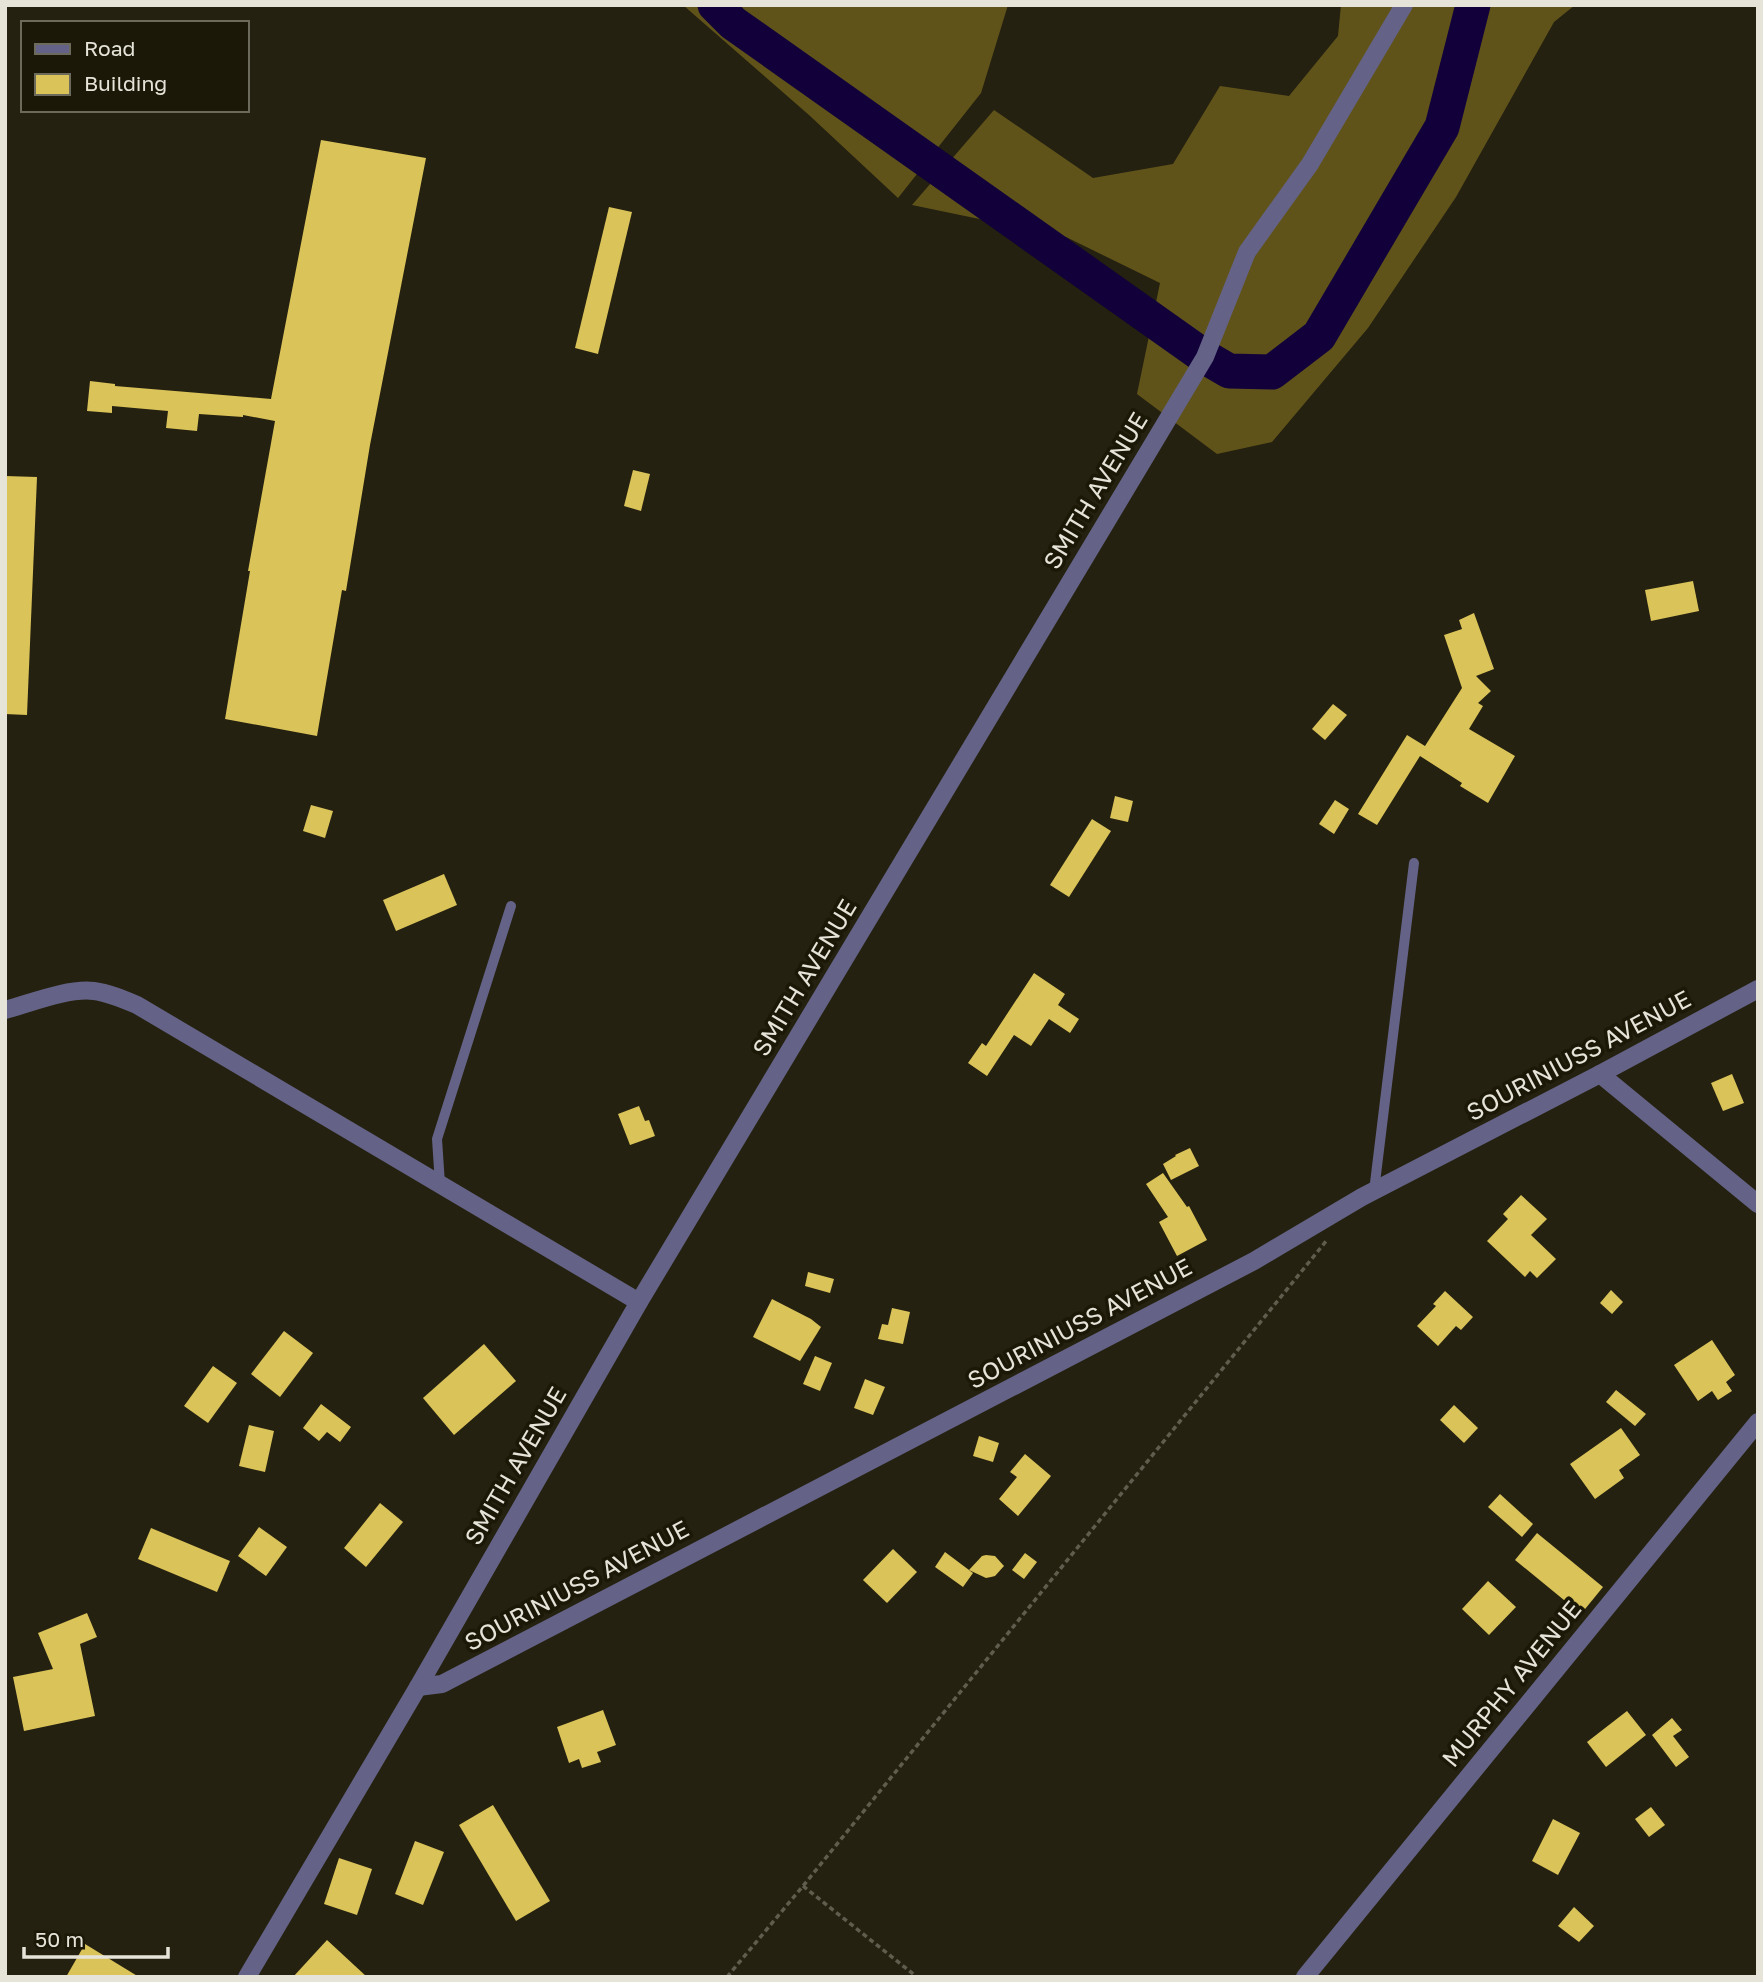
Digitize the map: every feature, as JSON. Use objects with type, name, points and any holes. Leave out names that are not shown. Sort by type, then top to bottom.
[{"type":"street","name":"SMITH AVENUE","points":[[247,1977],[418,1687],[639,1302],[1205,357],[1247,252],[1310,164],[1404,5]]},
{"type":"street","name":"SOURINIUSS AVENUE","points":[[418,1687],[442,1684],[454,1678],[1254,1261],[1374,1191],[1758,989]]},
{"type":"street","points":[[5,1010],[73,992],[92,990],[115,995],[208,1046],[639,1302]]},
{"type":"street","points":[[1600,1074],[1758,1205]]},
{"type":"street","name":"MURPHY AVENUE","points":[[1305,1977],[1758,1422]]},
{"type":"lane","points":[[1374,1191],[1414,863]]},
{"type":"lane","points":[[440,1184],[437,1139],[511,906]]},
{"type":"path","points":[[727,1977],[1327,1240]]},
{"type":"path","points":[[803,1886],[917,1977]]},
{"type":"shaded area","points":[[683,5],[1008,5],[981,93],[898,198],[809,115]]},
{"type":"shaded area","points":[[1341,5],[1575,5],[1554,22],[1456,197],[1368,328],[1272,442],[1217,454],[1137,394],[1160,283],[1066,237],[912,205],[994,110],[1093,178],[1173,164],[1220,86],[1289,96],[1338,36]]},
{"type":"building","points":[[321,140],[426,158],[370,445],[346,591],[342,590],[317,736],[225,719],[275,421],[243,415],[199,414],[197,431],[166,428],[168,411],[112,406],[112,413],[87,411],[90,381],[115,386],[271,399]]},
{"type":"building","points":[[609,207],[632,212],[598,354],[575,348]]},
{"type":"building","points":[[633,470],[650,474],[641,511],[624,506]]},
{"type":"building","points":[[5,476],[37,477],[27,715],[5,714]]},
{"type":"building","points":[[1693,581],[1699,611],[1651,621],[1645,590]]},
{"type":"building","points":[[1474,613],[1494,669],[1476,676],[1491,691],[1478,703],[1483,706],[1469,729],[1515,756],[1488,803],[1420,756],[1377,825],[1358,814],[1407,735],[1425,746],[1462,688],[1444,635],[1462,629],[1459,620]]},
{"type":"building","points":[[1333,704],[1347,715],[1325,740],[1312,729]]},
{"type":"building","points":[[1115,796],[1133,801],[1128,822],[1110,818]]},
{"type":"building","points":[[1335,800],[1349,809],[1334,834],[1319,824]]},
{"type":"building","points":[[311,805],[333,811],[325,838],[303,831]]},
{"type":"building","points":[[1092,819],[1111,831],[1069,897],[1050,885]]},
{"type":"building","points":[[444,874],[457,905],[396,931],[383,900]]},
{"type":"building","points":[[1034,973],[1065,994],[1058,1005],[1079,1019],[1070,1033],[1049,1019],[1031,1046],[1014,1035],[987,1076],[968,1063],[982,1043],[986,1046]]},
{"type":"building","points":[[1732,1074],[1744,1103],[1723,1111],[1711,1083]]},
{"type":"building","points":[[639,1106],[645,1121],[649,1120],[655,1136],[630,1145],[618,1114]]},
{"type":"building","points":[[1190,1148],[1199,1166],[1171,1180],[1163,1164]]},
{"type":"building","points":[[1163,1173],[1187,1207],[1189,1206],[1207,1240],[1177,1256],[1159,1222],[1168,1217],[1146,1184]]},
{"type":"building","points":[[1521,1195],[1547,1219],[1531,1235],[1556,1259],[1537,1278],[1530,1271],[1525,1277],[1487,1241],[1508,1219],[1503,1214]]},
{"type":"building","points":[[808,1272],[834,1279],[830,1293],[805,1286]]},
{"type":"building","points":[[1611,1290],[1623,1302],[1612,1314],[1600,1303]]},
{"type":"building","points":[[1445,1291],[1473,1317],[1461,1330],[1456,1326],[1438,1346],[1417,1326],[1436,1306],[1433,1304]]},
{"type":"building","points":[[772,1299],[821,1327],[800,1361],[753,1337]]},
{"type":"building","points":[[892,1308],[910,1312],[903,1344],[878,1339],[882,1324],[888,1325]]},
{"type":"building","points":[[284,1331],[313,1353],[280,1397],[251,1374]]},
{"type":"building","points":[[1712,1340],[1735,1375],[1726,1382],[1732,1391],[1718,1400],[1712,1391],[1698,1401],[1674,1365]]},
{"type":"building","points":[[484,1344],[516,1381],[454,1435],[423,1398]]},
{"type":"building","points":[[815,1356],[832,1363],[820,1391],[803,1384]]},
{"type":"building","points":[[213,1366],[237,1383],[208,1423],[184,1406]]},
{"type":"building","points":[[865,1379],[885,1387],[873,1415],[854,1408]]},
{"type":"building","points":[[1616,1390],[1646,1414],[1635,1426],[1606,1402]]},
{"type":"building","points":[[321,1404],[351,1427],[340,1442],[327,1432],[319,1441],[303,1428]]},
{"type":"building","points":[[1454,1405],[1478,1428],[1464,1443],[1440,1420]]},
{"type":"building","points":[[249,1425],[274,1431],[265,1472],[239,1466]]},
{"type":"building","points":[[1621,1428],[1640,1455],[1619,1470],[1624,1478],[1595,1499],[1570,1464]]},
{"type":"building","points":[[979,1436],[999,1443],[993,1462],[973,1456]]},
{"type":"building","points":[[1025,1454],[1051,1476],[1018,1516],[999,1499],[1017,1477],[1010,1472]]},
{"type":"building","points":[[1500,1494],[1533,1524],[1522,1537],[1488,1507]]},
{"type":"building","points":[[380,1503],[403,1522],[366,1567],[344,1548]]},
{"type":"building","points":[[259,1527],[287,1547],[266,1576],[238,1556]]},
{"type":"building","points":[[151,1528],[230,1561],[217,1592],[138,1559]]},
{"type":"building","points":[[1537,1533],[1603,1587],[1581,1614],[1515,1560]]},
{"type":"building","points":[[893,1549],[917,1572],[887,1603],[863,1580]]},
{"type":"building","points":[[945,1552],[973,1573],[963,1587],[935,1567]]},
{"type":"building","points":[[1025,1553],[1037,1562],[1024,1579],[1012,1570]]},
{"type":"building","points":[[986,1555],[995,1556],[1004,1566],[995,1576],[986,1578],[969,1570]]},
{"type":"building","points":[[1488,1581],[1516,1607],[1489,1635],[1462,1609]]},
{"type":"building","points":[[87,1613],[97,1637],[80,1644],[95,1716],[24,1731],[13,1677],[53,1669],[38,1633]]},
{"type":"building","points":[[603,1710],[616,1745],[597,1752],[601,1762],[582,1768],[579,1759],[569,1763],[557,1727]]},
{"type":"building","points":[[1627,1711],[1646,1735],[1606,1767],[1587,1742]]},
{"type":"building","points":[[1672,1718],[1682,1730],[1673,1736],[1689,1757],[1676,1767],[1652,1735]]},
{"type":"building","points":[[493,1805],[550,1901],[516,1921],[459,1825]]},
{"type":"building","points":[[1651,1807],[1665,1825],[1649,1837],[1635,1819]]},
{"type":"building","points":[[1553,1819],[1580,1833],[1558,1875],[1532,1861]]},
{"type":"building","points":[[415,1841],[444,1852],[423,1905],[395,1894]]},
{"type":"building","points":[[339,1858],[372,1869],[357,1915],[324,1904]]},
{"type":"building","points":[[1574,1907],[1594,1926],[1579,1942],[1558,1926]]},
{"type":"building","points":[[327,1940],[367,1977],[293,1977]]},
{"type":"building","points":[[85,1944],[139,1977],[66,1977]]},
{"type":"waterway","points":[[715,5],[733,23],[1205,357],[1229,371],[1272,372],[1319,336],[1442,127],[1473,5]]}]
